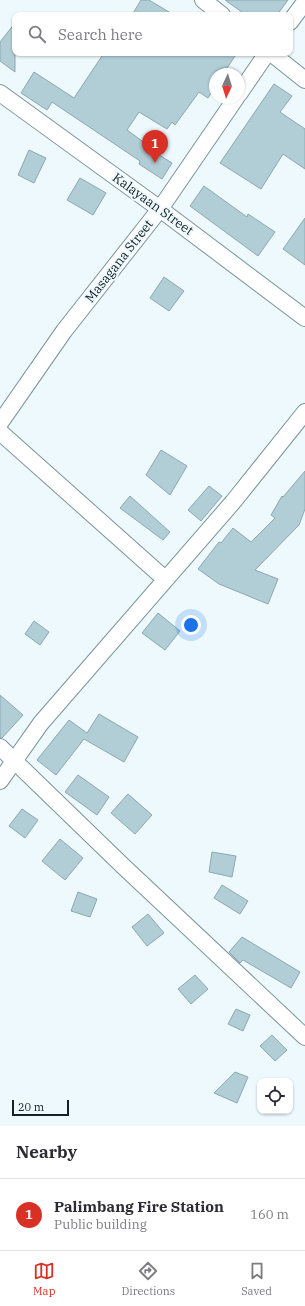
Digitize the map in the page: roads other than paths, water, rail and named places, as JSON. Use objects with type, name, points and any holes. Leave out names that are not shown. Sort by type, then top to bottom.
[{"type":"street","points":[[203,0],[218,12]]},
{"type":"street","points":[[293,18],[305,2]]},
{"type":"street","points":[[245,85],[265,56]]},
{"type":"street","points":[[275,56],[305,80]]},
{"type":"street","name":"Kalayaan Street","points":[[0,93],[160,209],[305,318]]},
{"type":"street","name":"Masagana Street","points":[[0,423],[64,331],[160,209],[232,104]]},
{"type":"street","points":[[0,781],[41,723],[233,502],[305,412]]},
{"type":"street","points":[[0,432],[165,579]]},
{"type":"street","points":[[0,747],[123,866],[305,1037]]},
{"type":"place","name":"Palimbang Fire Station","points":[[155,163]]}]
